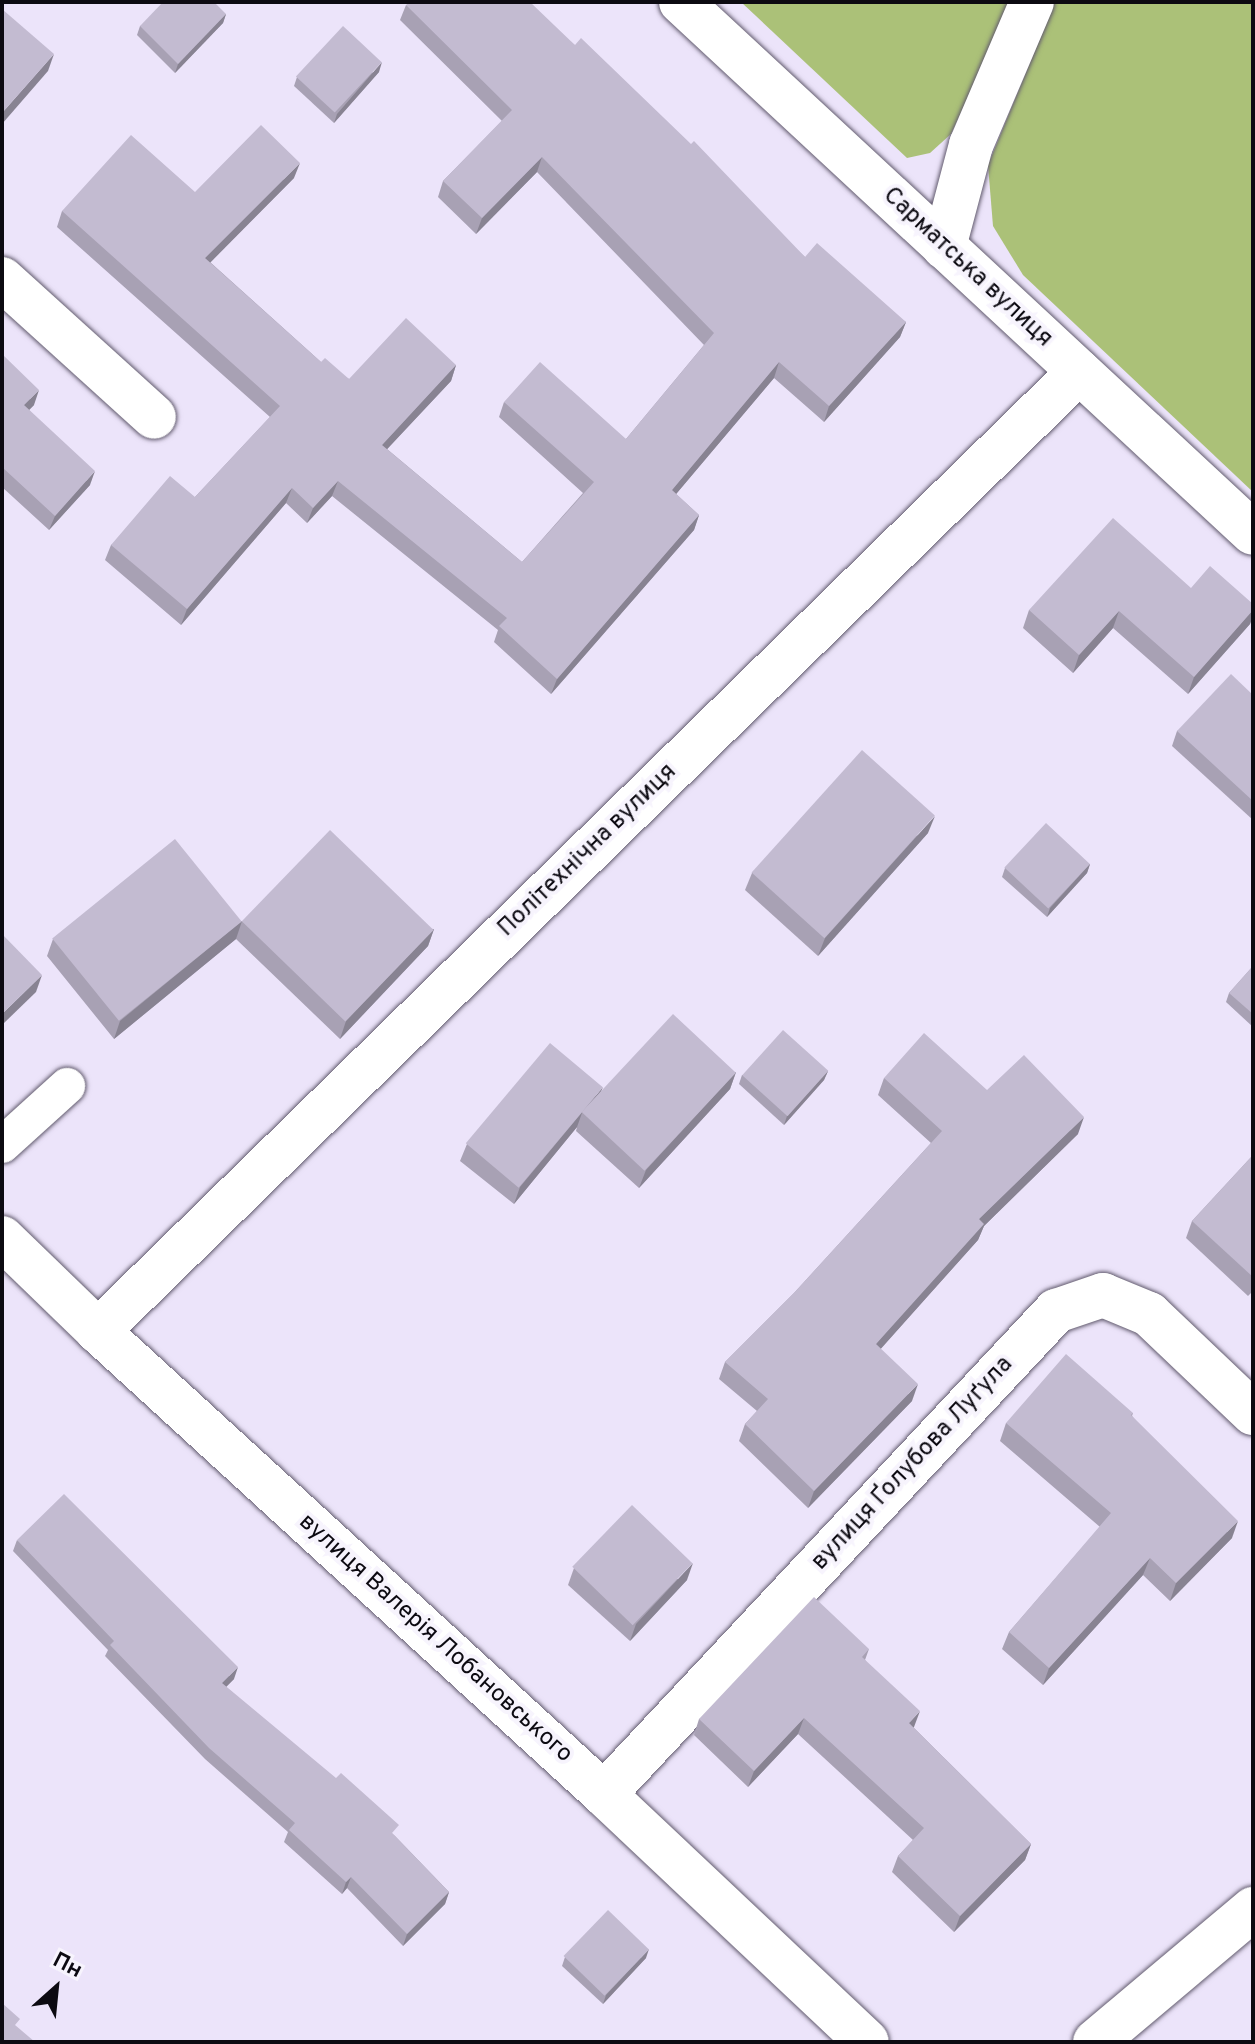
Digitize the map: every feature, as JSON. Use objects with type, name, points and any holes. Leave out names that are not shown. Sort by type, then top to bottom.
[{"type":"street","name":"Сарматська вулиця","points":[[681,2],[1253,533]]},
{"type":"street","points":[[944,247],[971,145],[1032,2]]},
{"type":"street","points":[[2,279],[154,417]]},
{"type":"street","name":"Політехнічна вулиця","points":[[98,1331],[1079,372]]},
{"type":"street","name":"вулиця Валерія Лобановського","points":[[2,1238],[98,1331],[604,1794],[867,2042]]},
{"type":"street","name":"вулиця Ґолубова Луґула","points":[[604,1794],[1056,1311],[1103,1295],[1149,1314],[1253,1413]]},
{"type":"street","points":[[1095,2042],[1253,1909]]},
{"type":"lane","points":[[2,1145],[67,1086]]},
{"type":"green space","points":[[741,2],[1012,2],[951,134],[930,153],[907,158]]},
{"type":"green space","points":[[1055,2],[1253,2],[1253,492],[1023,275],[993,226],[988,165]]},
{"type":"building","points":[[163,2],[214,2],[226,14],[178,64],[140,26]]},
{"type":"building","points":[[409,2],[530,2],[575,45],[581,38],[691,144],[694,141],[805,257],[817,243],[906,322],[829,406],[779,362],[672,490],[699,515],[557,679],[499,626],[507,618],[338,481],[313,508],[292,488],[187,609],[111,545],[170,476],[195,497],[280,406],[62,211],[131,135],[195,192],[261,125],[300,163],[205,258],[321,362],[325,358],[349,379],[406,318],[456,365],[382,445],[522,562],[594,482],[504,402],[540,362],[626,439],[714,333],[542,157],[482,218],[443,181],[512,110],[406,5]]},
{"type":"building","points":[[2,9],[54,54],[2,113]]},
{"type":"building","points":[[343,26],[382,62],[335,113],[296,76]]},
{"type":"building","points":[[2,354],[39,390],[24,405],[95,471],[55,516],[2,467]]},
{"type":"building","points":[[1113,518],[1191,588],[1210,566],[1253,604],[1253,610],[1194,677],[1119,611],[1079,655],[1029,610]]},
{"type":"building","points":[[1231,674],[1253,695],[1253,801],[1177,731]]},
{"type":"building","points":[[862,750],[935,816],[824,938],[752,873]]},
{"type":"building","points":[[1046,823],[1090,864],[1048,909],[1004,868]]},
{"type":"building","points":[[330,830],[434,930],[345,1021],[242,921]]},
{"type":"building","points":[[175,839],[242,921],[119,1021],[52,938]]},
{"type":"building","points":[[2,934],[42,975],[2,1014]]},
{"type":"building","points":[[1253,966],[1253,1014],[1229,993]]},
{"type":"building","points":[[673,1014],[736,1073],[645,1171],[582,1112]]},
{"type":"building","points":[[783,1030],[828,1071],[788,1116],[742,1075]]},
{"type":"building","points":[[924,1033],[987,1090],[1024,1055],[1084,1117],[979,1219],[984,1224],[876,1344],[918,1384],[814,1491],[745,1424],[768,1399],[725,1362],[794,1293],[942,1131],[884,1078]]},
{"type":"building","points":[[550,1043],[603,1087],[519,1188],[466,1143]]},
{"type":"building","points":[[1253,1155],[1253,1277],[1192,1221]]},
{"type":"building","points":[[1066,1354],[1133,1413],[1131,1415],[1238,1521],[1176,1583],[1150,1558],[1049,1668],[1009,1632],[1111,1513],[1006,1423]]},
{"type":"building","points":[[64,1494],[238,1667],[222,1683],[336,1778],[341,1773],[399,1825],[392,1833],[449,1892],[407,1934],[351,1877],[346,1882],[289,1830],[295,1823],[209,1748],[110,1645],[114,1641],[17,1540]]},
{"type":"building","points":[[632,1505],[692,1563],[633,1625],[572,1567]]},
{"type":"building","points":[[814,1597],[869,1649],[862,1657],[920,1711],[909,1723],[1031,1844],[960,1916],[898,1856],[924,1828],[804,1718],[754,1771],[699,1719]]},
{"type":"building","points":[[608,1910],[649,1950],[605,1996],[564,1956]]},
{"type":"building","points":[[2,2003],[20,2019],[15,2025],[35,2042],[2,2042]]}]
